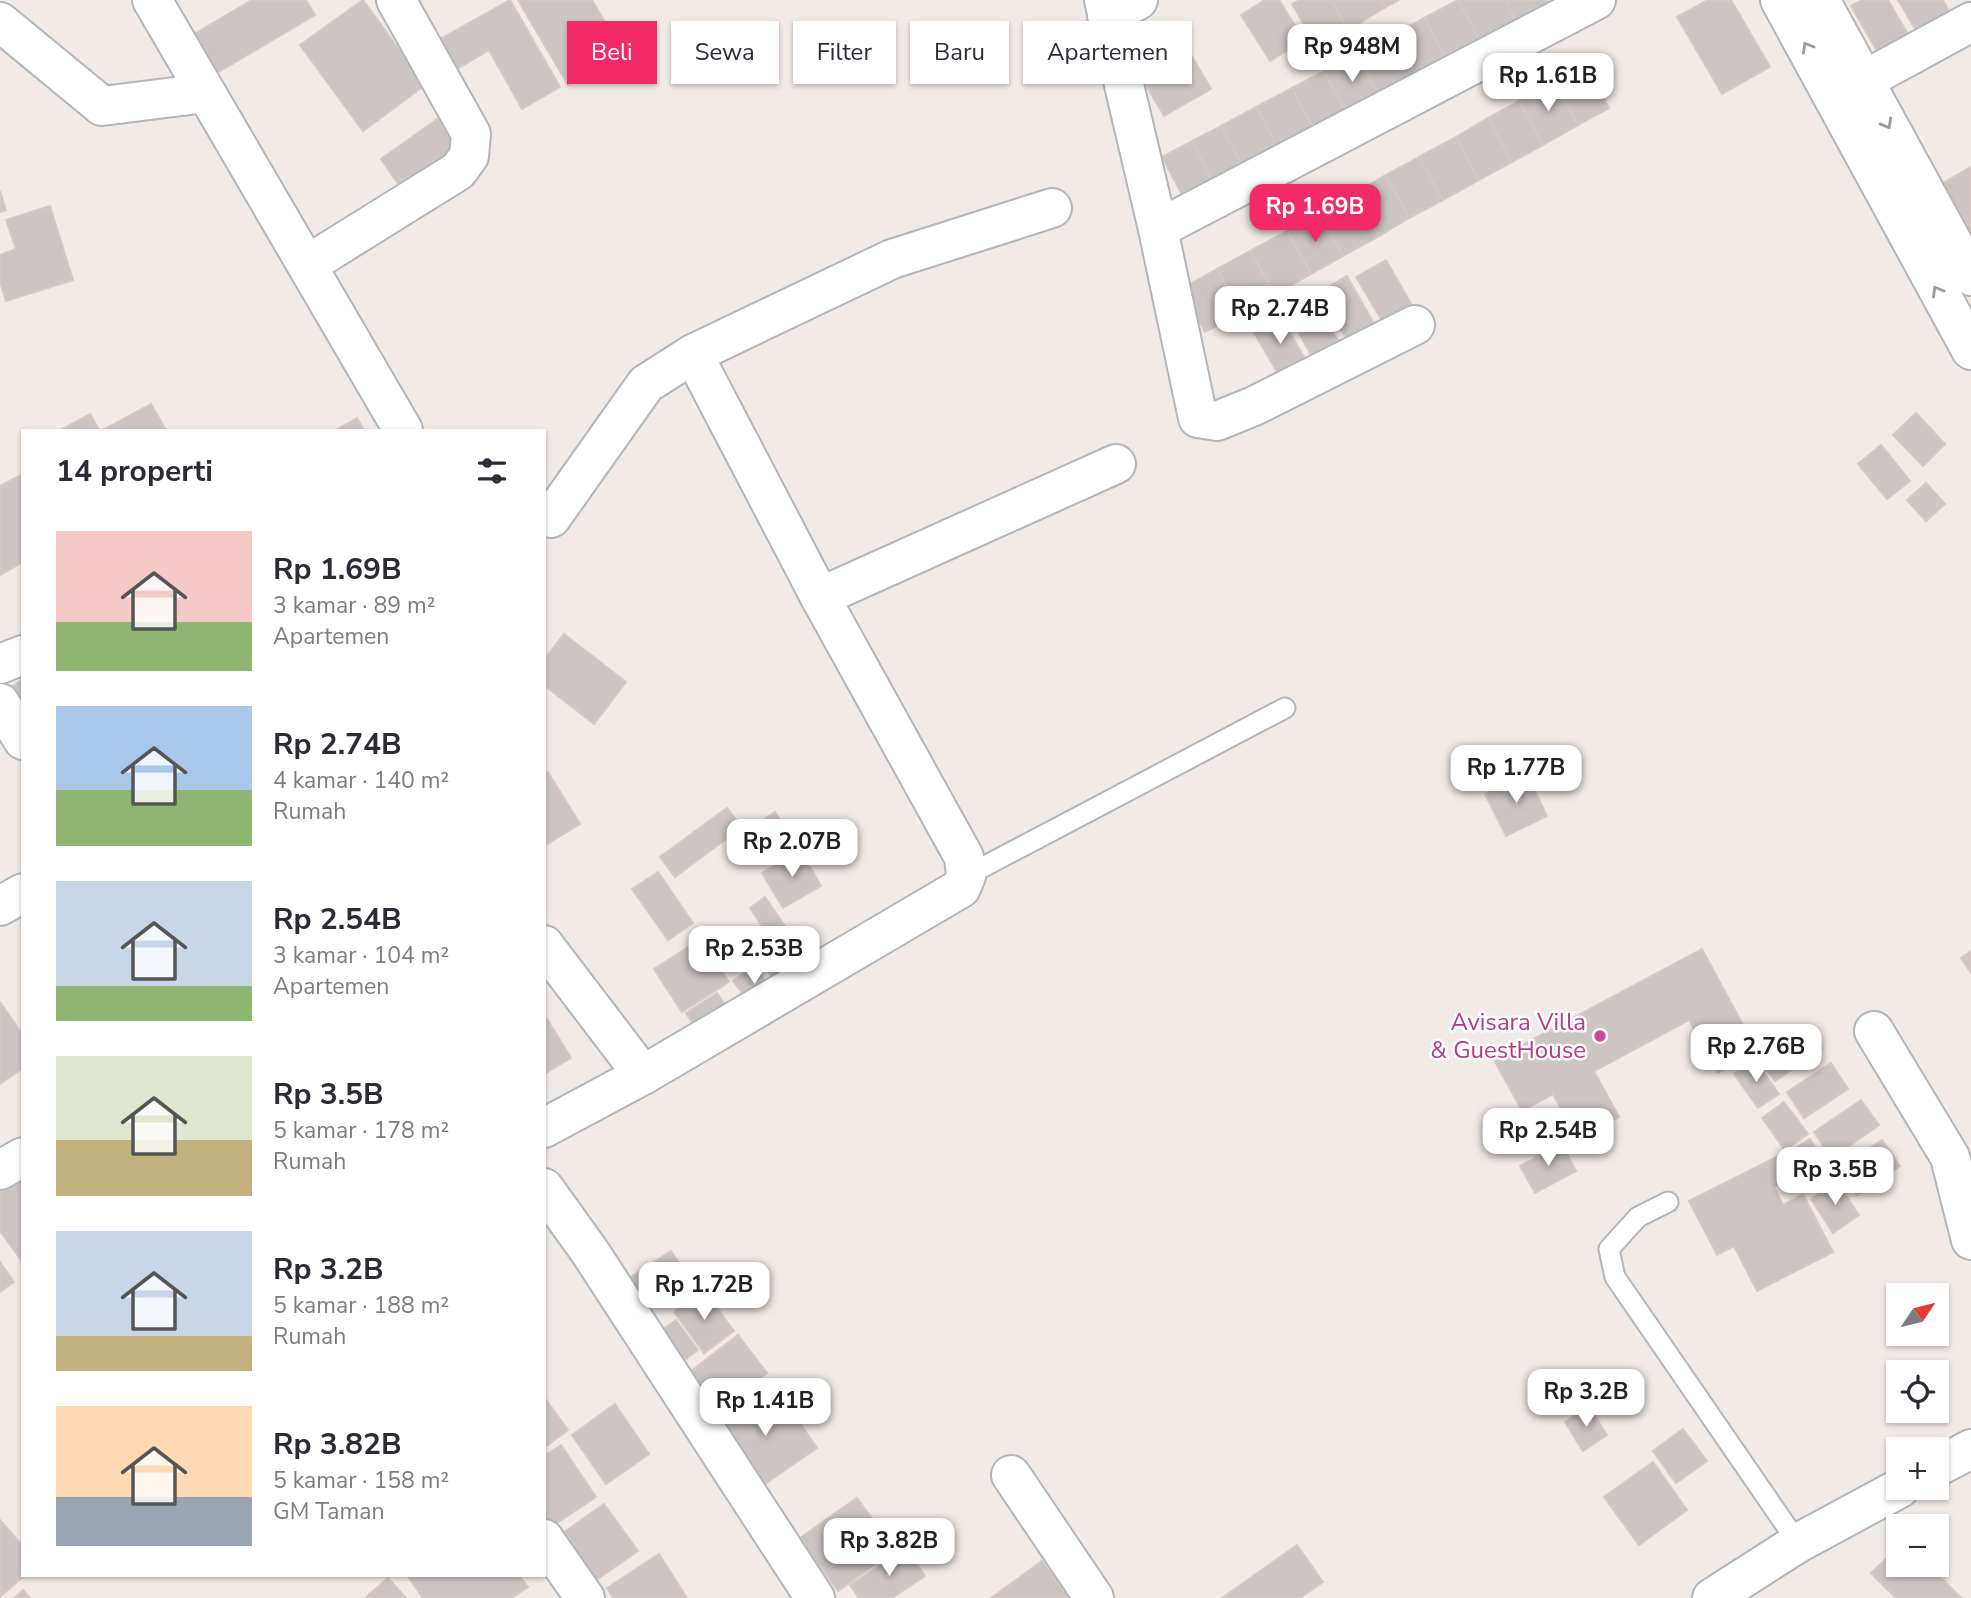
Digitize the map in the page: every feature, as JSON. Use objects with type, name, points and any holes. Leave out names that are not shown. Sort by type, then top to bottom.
[{"type":"street","points":[[152,0],[402,429]]},
{"type":"street","points":[[307,265],[458,171],[469,156],[471,134],[396,0]]},
{"type":"street","points":[[1158,229],[1596,0]]},
{"type":"street","points":[[1780,0],[1849,89],[1968,263]]},
{"type":"street","points":[[1819,0],[1849,89],[1933,285],[1971,350]]},
{"type":"street","points":[[1116,5],[1192,401],[1198,418],[1217,421],[1254,406],[1415,325]]},
{"type":"street","points":[[0,22],[102,106],[206,93]]},
{"type":"street","points":[[1849,89],[1971,22]]},
{"type":"street","points":[[551,518],[646,384],[693,354],[892,259],[1052,208]]},
{"type":"street","points":[[546,1127],[643,1075],[961,888],[966,876],[964,857],[820,597],[693,354]]},
{"type":"street","points":[[820,597],[1116,464]]},
{"type":"street","points":[[0,664],[21,656]]},
{"type":"street","points":[[0,703],[21,737]]},
{"type":"street","points":[[0,906],[21,894]]},
{"type":"street","points":[[546,948],[643,1075]]},
{"type":"street","points":[[1874,1031],[1950,1157],[1971,1238]]},
{"type":"street","points":[[0,1170],[21,1158]]},
{"type":"street","points":[[546,1191],[590,1252],[813,1597]]},
{"type":"street","points":[[1949,1461],[1971,1449]]},
{"type":"street","points":[[1011,1475],[1094,1598]]},
{"type":"street","points":[[1712,1598],[1798,1543],[1886,1496]]},
{"type":"street","points":[[546,1542],[585,1598]]},
{"type":"lane","points":[[966,876],[1285,708]]},
{"type":"lane","points":[[1668,1202],[1638,1217],[1609,1249],[1615,1277],[1798,1543]]},
{"type":"building","points":[[252,0],[306,0],[315,15],[212,76],[189,37]]},
{"type":"building","points":[[363,0],[425,85],[363,131],[300,45]]},
{"type":"building","points":[[510,0],[560,87],[522,109],[489,50],[447,75],[430,45]]},
{"type":"building","points":[[518,0],[592,0],[604,21],[567,21],[567,83]]},
{"type":"building","points":[[1265,0],[1279,0],[1304,40],[1270,61],[1241,15]]},
{"type":"building","points":[[1300,0],[1331,0],[1348,30],[1317,47],[1292,4]]},
{"type":"building","points":[[1331,0],[1382,0],[1386,7],[1348,30]]},
{"type":"building","points":[[1382,0],[1399,0],[1386,7]]},
{"type":"building","points":[[1458,0],[1482,44],[1448,62],[1424,18]]},
{"type":"building","points":[[1458,0],[1505,0],[1518,24],[1482,44]]},
{"type":"building","points":[[1505,0],[1547,0],[1551,7],[1518,24]]},
{"type":"building","points":[[1708,0],[1731,0],[1770,67],[1722,94],[1677,17]]},
{"type":"building","points":[[1862,0],[1888,0],[1912,41],[1881,58],[1851,6]]},
{"type":"building","points":[[1898,0],[1943,0],[1951,15],[1918,34]]},
{"type":"building","points":[[1424,18],[1448,62],[1417,78],[1394,34]]},
{"type":"building","points":[[1394,34],[1417,78],[1380,98],[1356,54]]},
{"type":"building","points":[[1356,54],[1380,98],[1347,114],[1324,71]]},
{"type":"building","points":[[1192,57],[1211,89],[1164,116],[1145,84],[1192,84]]},
{"type":"building","points":[[1585,65],[1609,108],[1578,125],[1554,82]]},
{"type":"building","points":[[1324,71],[1347,114],[1315,132],[1292,88]]},
{"type":"building","points":[[1554,82],[1578,125],[1543,145],[1519,101]]},
{"type":"building","points":[[1292,88],[1315,132],[1279,150],[1256,107]]},
{"type":"building","points":[[1519,101],[1543,145],[1512,162],[1488,118]]},
{"type":"building","points":[[1256,107],[1279,150],[1244,169],[1221,126]]},
{"type":"building","points":[[439,118],[459,147],[401,188],[381,159]]},
{"type":"building","points":[[1488,118],[1512,162],[1479,180],[1456,137]]},
{"type":"building","points":[[1221,126],[1244,169],[1214,185],[1192,141]]},
{"type":"building","points":[[1456,137],[1479,180],[1443,200],[1419,157]]},
{"type":"building","points":[[1192,141],[1214,185],[1185,200],[1162,157]]},
{"type":"building","points":[[1419,157],[1443,200],[1409,218],[1386,175]]},
{"type":"building","points":[[1971,167],[1971,234],[1964,239],[1934,188]]},
{"type":"building","points":[[1386,175],[1409,218],[1379,236],[1355,193]]},
{"type":"building","points":[[0,191],[6,210],[0,212]]},
{"type":"building","points":[[1355,193],[1379,236],[1343,256],[1319,213]]},
{"type":"building","points":[[50,206],[73,280],[6,301],[0,282],[0,255],[16,249],[6,220]]},
{"type":"building","points":[[1319,213],[1343,256],[1311,274],[1287,231]]},
{"type":"building","points":[[1287,231],[1311,274],[1275,294],[1250,251]]},
{"type":"building","points":[[1250,251],[1275,294],[1241,313],[1217,269]]},
{"type":"building","points":[[1386,260],[1413,307],[1384,324],[1356,277]]},
{"type":"building","points":[[1217,269],[1241,313],[1205,332],[1181,289]]},
{"type":"building","points":[[1347,276],[1374,324],[1347,340],[1320,292]]},
{"type":"building","points":[[1314,300],[1343,349],[1316,364],[1289,315]]},
{"type":"building","points":[[1279,314],[1308,364],[1281,379],[1252,329]]},
{"type":"building","points":[[151,404],[165,429],[105,429]]},
{"type":"building","points":[[1916,413],[1945,444],[1923,466],[1893,435]]},
{"type":"building","points":[[90,414],[98,429],[63,429]]},
{"type":"building","points":[[357,418],[363,429],[338,429]]},
{"type":"building","points":[[1881,445],[1910,481],[1887,499],[1858,464]]},
{"type":"building","points":[[21,475],[21,563],[0,575],[0,486]]},
{"type":"building","points":[[1926,483],[1945,504],[1926,521],[1907,500]]},
{"type":"building","points":[[564,634],[626,682],[594,724],[546,687],[546,657]]},
{"type":"building","points":[[21,680],[21,702],[10,688]]},
{"type":"building","points":[[548,772],[580,824],[546,845]]},
{"type":"building","points":[[1527,774],[1547,816],[1506,836],[1485,794]]},
{"type":"building","points":[[727,808],[742,827],[675,877],[660,857]]},
{"type":"building","points":[[775,812],[795,842],[766,862],[761,854],[745,864],[736,851],[751,840],[746,832]]},
{"type":"building","points":[[801,851],[821,886],[783,908],[762,873]]},
{"type":"building","points":[[658,872],[693,923],[668,940],[632,889]]},
{"type":"building","points":[[765,897],[810,963],[778,985],[761,961],[778,950],[750,908]]},
{"type":"building","points":[[701,939],[729,982],[682,1012],[654,969]]},
{"type":"building","name":"Avisara Villa & GuestHouse","points":[[1702,949],[1757,1051],[1718,1073],[1689,1020],[1594,1071],[1619,1117],[1577,1139],[1553,1094],[1522,1111],[1494,1060]]},
{"type":"building","points":[[1971,951],[1971,973],[1961,958]]},
{"type":"building","points":[[754,966],[774,992],[753,1007],[733,981]]},
{"type":"building","points":[[717,993],[733,1017],[702,1038],[686,1013]]},
{"type":"building","points":[[0,1002],[21,1032],[21,1069],[0,1084]]},
{"type":"building","points":[[546,1017],[571,1058],[546,1073]]},
{"type":"building","points":[[1805,1025],[1822,1049],[1775,1081],[1758,1057]]},
{"type":"building","points":[[1754,1059],[1779,1094],[1758,1108],[1734,1074]]},
{"type":"building","points":[[1831,1063],[1848,1089],[1804,1118],[1787,1092]]},
{"type":"building","points":[[1861,1100],[1879,1125],[1832,1158],[1814,1132]]},
{"type":"building","points":[[1784,1102],[1808,1134],[1785,1150],[1762,1118]]},
{"type":"building","points":[[1810,1139],[1834,1176],[1811,1190],[1788,1153]]},
{"type":"building","points":[[1882,1140],[1900,1166],[1857,1195],[1839,1168]]},
{"type":"building","points":[[1562,1144],[1576,1171],[1535,1193],[1520,1166]]},
{"type":"building","points":[[1782,1154],[1794,1177],[1774,1187],[1783,1205],[1803,1194],[1833,1252],[1757,1291],[1734,1246],[1717,1255],[1689,1201]]},
{"type":"building","points":[[21,1179],[21,1260],[0,1231],[0,1182]]},
{"type":"building","points":[[1837,1182],[1859,1215],[1833,1233],[1811,1199]]},
{"type":"building","points":[[671,1251],[689,1278],[635,1314],[617,1286]]},
{"type":"building","points":[[0,1262],[14,1282],[0,1292]]},
{"type":"building","points":[[704,1290],[734,1331],[704,1353],[674,1312]]},
{"type":"building","points":[[676,1320],[698,1350],[676,1366],[654,1336]]},
{"type":"building","points":[[738,1335],[767,1373],[710,1415],[682,1378]]},
{"type":"building","points":[[775,1386],[817,1448],[755,1491],[713,1429]]},
{"type":"building","points":[[546,1400],[568,1430],[546,1446]]},
{"type":"building","points":[[615,1404],[649,1454],[606,1484],[572,1435]]},
{"type":"building","points":[[1588,1406],[1607,1435],[1583,1451],[1565,1422]]},
{"type":"building","points":[[1683,1429],[1707,1461],[1676,1483],[1653,1451]]},
{"type":"building","points":[[561,1445],[596,1497],[551,1527],[546,1520],[546,1455]]},
{"type":"building","points":[[1653,1462],[1687,1510],[1639,1545],[1604,1497]]},
{"type":"building","points":[[857,1498],[895,1550],[838,1591],[800,1538]]},
{"type":"building","points":[[604,1504],[638,1551],[596,1580],[563,1533]]},
{"type":"building","points":[[0,1520],[21,1544],[23,1577],[1,1596]]},
{"type":"building","points":[[1297,1545],[1323,1582],[1300,1598],[1222,1598]]},
{"type":"building","points":[[906,1548],[925,1576],[892,1598],[859,1598],[850,1585]]},
{"type":"building","points":[[659,1554],[687,1598],[613,1598],[607,1588]]},
{"type":"building","points":[[1886,1559],[1886,1577],[1941,1577],[1961,1598],[1896,1598],[1871,1573]]},
{"type":"building","points":[[1042,1561],[1069,1598],[991,1598]]},
{"type":"building","points":[[408,1577],[520,1577],[528,1587],[512,1598],[423,1598]]},
{"type":"building","points":[[388,1578],[406,1598],[365,1598]]},
{"type":"building","points":[[23,1590],[30,1598],[15,1598]]},
{"type":"place","name":"Avisara Villa & GuestHouse","points":[[1600,1036]]}]
